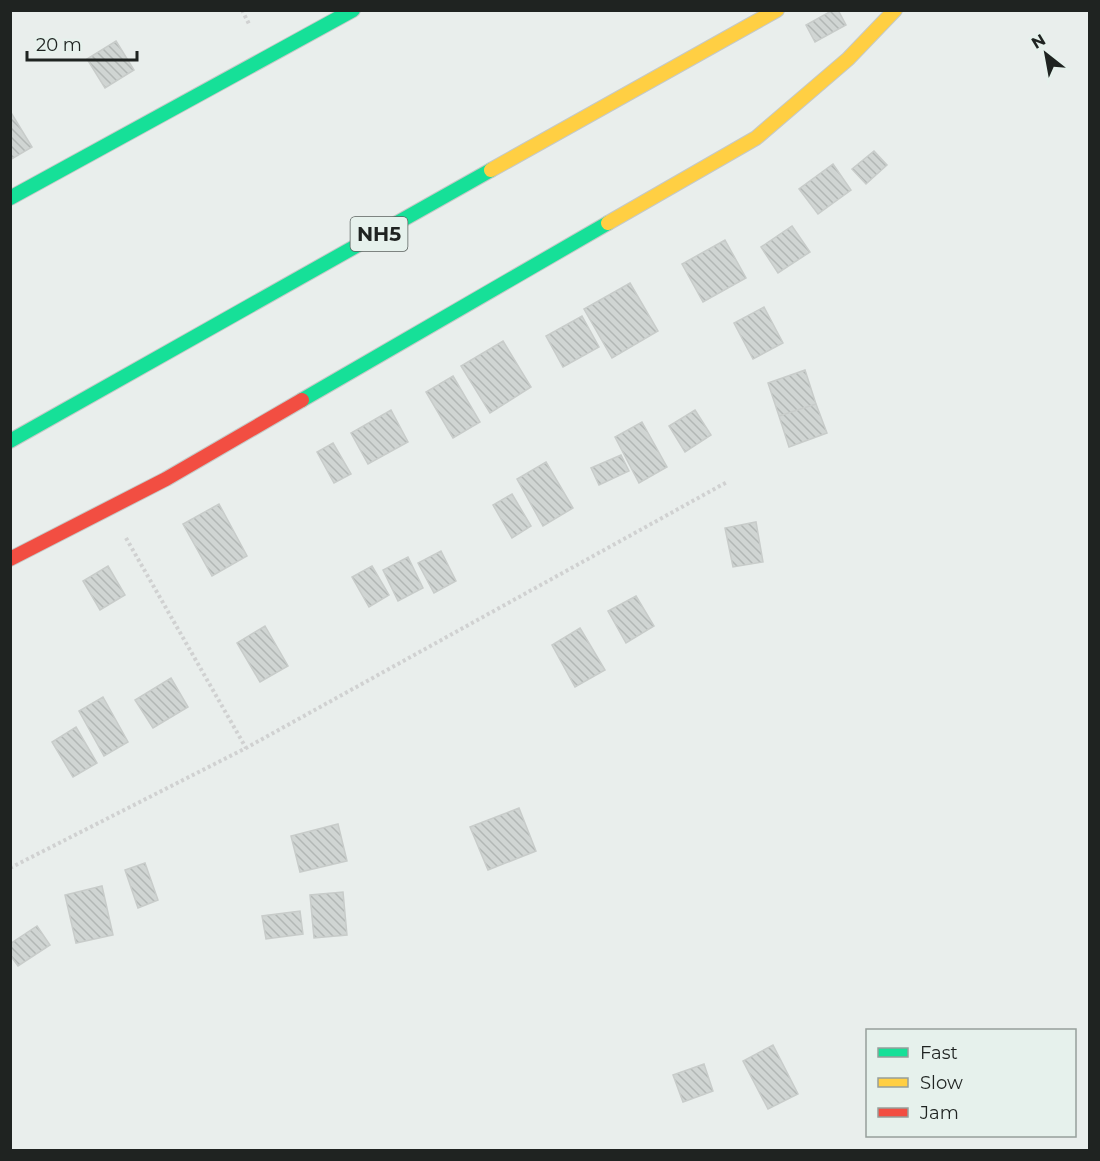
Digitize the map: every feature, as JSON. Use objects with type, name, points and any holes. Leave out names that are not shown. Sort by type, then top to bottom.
[{"type":"main road","points":[[10,198],[353,10]]},
{"type":"main road","name":"NH5","points":[[10,441],[777,10]]},
{"type":"main road","points":[[10,560],[176,473],[756,138],[848,59],[895,10]]},
{"type":"path","points":[[10,868],[246,748],[726,482]]},
{"type":"path","points":[[109,508],[246,748]]},
{"type":"building","points":[[833,10],[838,10],[846,25],[815,42],[806,25]]},
{"type":"building","points":[[116,41],[134,70],[105,88],[87,59]]},
{"type":"building","points":[[10,111],[32,147],[10,160]]},
{"type":"building","points":[[874,151],[887,165],[866,184],[852,169]]},
{"type":"building","points":[[833,164],[851,190],[818,214],[799,189]]},
{"type":"building","points":[[792,226],[810,252],[778,273],[761,247]]},
{"type":"building","points":[[725,240],[746,278],[703,302],[682,264]]},
{"type":"building","points":[[630,283],[658,331],[612,358],[584,309]]},
{"type":"building","points":[[764,307],[783,343],[753,359],[734,323]]},
{"type":"building","points":[[582,316],[599,347],[563,367],[546,336]]},
{"type":"building","points":[[503,341],[531,387],[490,413],[461,366]]},
{"type":"building","points":[[805,370],[816,404],[779,416],[768,383]]},
{"type":"building","points":[[453,376],[480,422],[453,438],[426,392]]},
{"type":"building","points":[[816,404],[827,433],[789,447],[779,416]]},
{"type":"building","points":[[391,410],[408,442],[368,464],[351,433]]},
{"type":"building","points":[[695,410],[711,435],[685,452],[669,426]]},
{"type":"building","points":[[642,422],[667,467],[639,483],[615,437]]},
{"type":"building","points":[[333,443],[351,474],[334,483],[317,452]]},
{"type":"building","points":[[621,455],[629,471],[599,485],[591,468]]},
{"type":"building","points":[[546,462],[573,508],[543,526],[517,479]]},
{"type":"building","points":[[512,494],[531,526],[512,538],[493,505]]},
{"type":"building","points":[[219,504],[247,556],[212,576],[183,524]]},
{"type":"building","points":[[756,522],[763,562],[733,567],[725,528]]},
{"type":"building","points":[[441,551],[456,581],[434,593],[418,563]]},
{"type":"building","points":[[408,557],[423,588],[398,601],[383,570]]},
{"type":"building","points":[[108,566],[125,595],[100,610],[83,581]]},
{"type":"building","points":[[372,566],[389,595],[369,607],[352,577]]},
{"type":"building","points":[[636,596],[654,626],[626,643],[608,611]]},
{"type":"building","points":[[265,626],[288,666],[260,682],[237,643]]},
{"type":"building","points":[[580,628],[605,670],[575,687],[552,645]]},
{"type":"building","points":[[171,678],[188,707],[153,728],[135,700]]},
{"type":"building","points":[[103,697],[128,742],[104,756],[79,711]]},
{"type":"building","points":[[76,727],[97,763],[73,777],[52,742]]},
{"type":"building","points":[[519,808],[536,851],[488,870],[470,827]]},
{"type":"building","points":[[338,824],[347,861],[300,872],[291,836]]},
{"type":"building","points":[[145,863],[158,900],[138,908],[125,870]]},
{"type":"building","points":[[102,886],[113,935],[76,943],[65,895]]},
{"type":"building","points":[[343,892],[347,935],[314,938],[310,895]]},
{"type":"building","points":[[300,911],[303,934],[266,939],[262,916]]},
{"type":"building","points":[[37,926],[50,945],[18,966],[10,955],[10,944]]},
{"type":"building","points":[[773,1045],[798,1094],[768,1109],[743,1061]]},
{"type":"building","points":[[704,1064],[713,1091],[683,1102],[673,1075]]},
{"type":"traffic: fast","points":[[10,198],[353,10]]},
{"type":"traffic: fast","points":[[10,441],[491,170]]},
{"type":"traffic: fast","points":[[302,400],[608,223]]},
{"type":"traffic: slow","points":[[491,170],[777,10]]},
{"type":"traffic: slow","points":[[608,223],[756,138],[848,59],[895,10]]},
{"type":"traffic: jam","points":[[10,559],[166,479],[302,400]]}]
